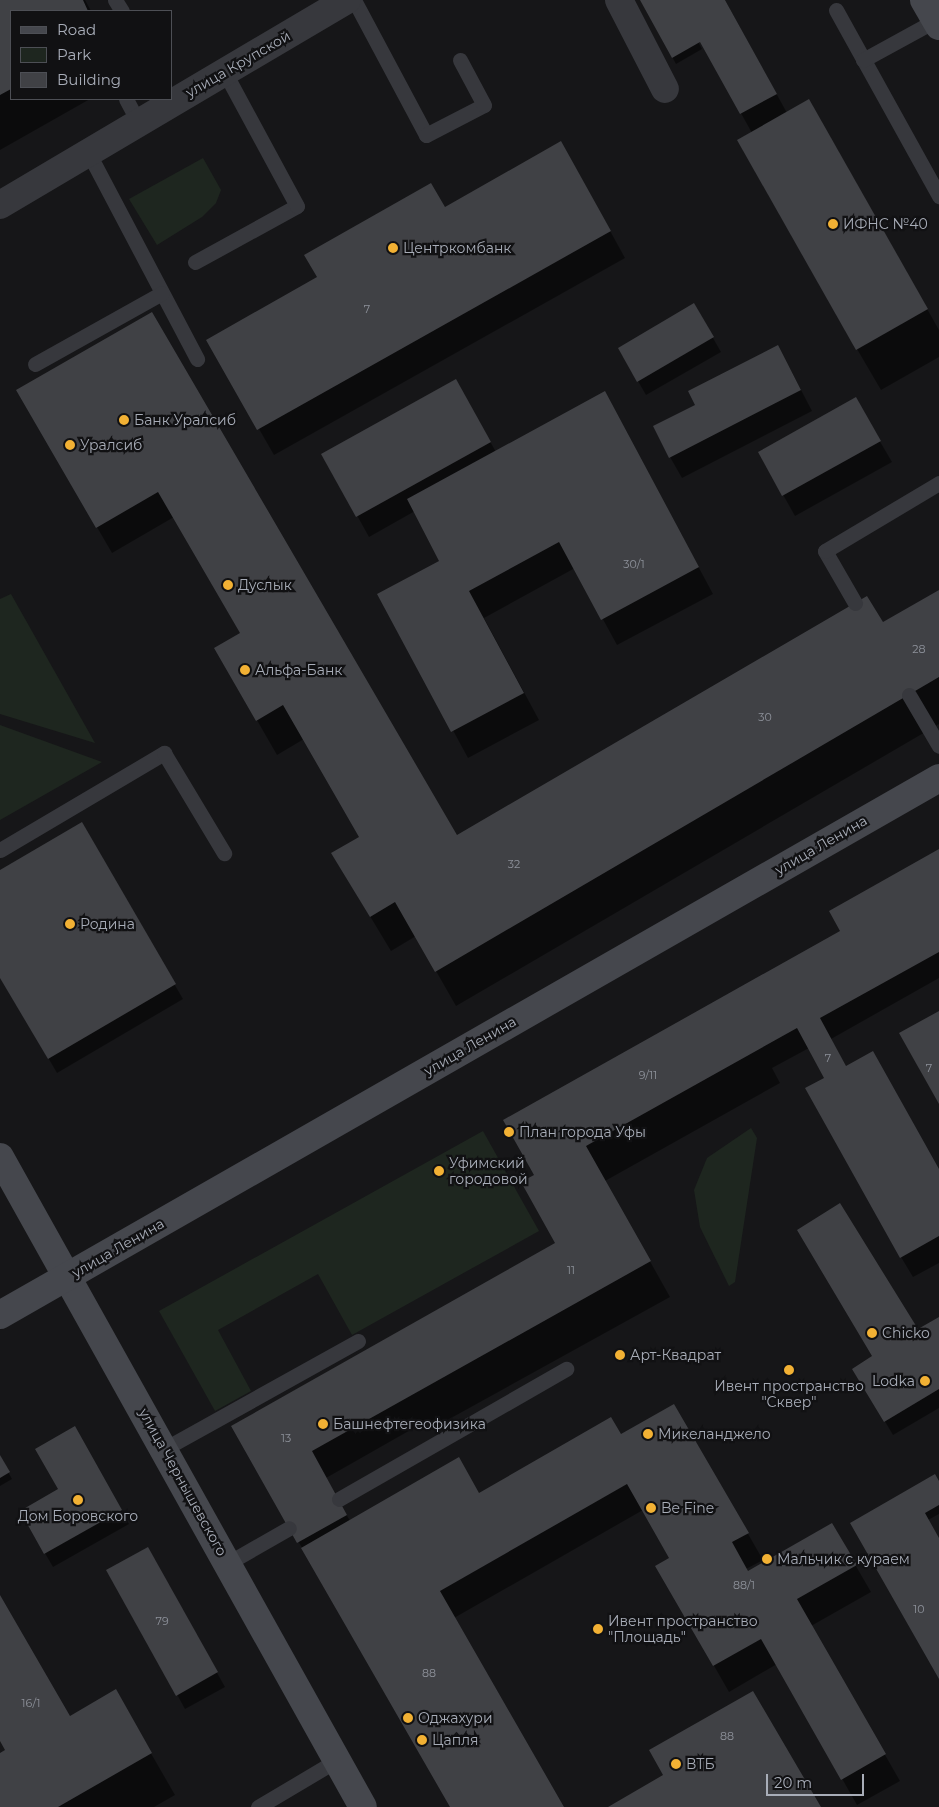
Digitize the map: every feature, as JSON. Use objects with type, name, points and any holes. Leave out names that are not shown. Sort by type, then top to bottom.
[{"type":"main road","name":"улица Ленина","points":[[0,1315],[939,778]]},
{"type":"main road","name":"улица Чернышевского","points":[[0,1158],[68,1276],[363,1807]]},
{"type":"street","name":"улица Крупской","points":[[173,97],[224,71],[347,0]]},
{"type":"street","points":[[619,0],[665,89]]},
{"type":"street","name":"улица Крупской","points":[[0,205],[88,152],[132,110],[164,100]]},
{"type":"lane","points":[[354,0],[426,136],[484,104],[460,60]]},
{"type":"lane","points":[[836,10],[939,196]]},
{"type":"lane","points":[[864,60],[933,15]]},
{"type":"lane","points":[[195,262],[297,206],[224,71]]},
{"type":"lane","points":[[88,152],[197,359]]},
{"type":"lane","points":[[35,364],[162,293]]},
{"type":"lane","points":[[856,602],[825,551],[939,483]]},
{"type":"lane","points":[[909,695],[939,746]]},
{"type":"lane","points":[[0,850],[164,753],[224,853]]},
{"type":"lane","points":[[164,1449],[358,1340]]},
{"type":"lane","points":[[339,1499],[566,1369]]},
{"type":"lane","points":[[228,1563],[289,1528]]},
{"type":"lane","points":[[258,1807],[337,1760]]},
{"type":"green space","points":[[203,158],[221,190],[216,203],[202,217],[157,245],[129,199]]},
{"type":"green space","points":[[11,594],[95,743],[0,714],[0,599]]},
{"type":"green space","points":[[0,725],[102,762],[0,820]]},
{"type":"green space","points":[[751,1128],[757,1138],[735,1282],[729,1286],[700,1227],[694,1190],[707,1158]]},
{"type":"green space","points":[[483,1131],[539,1231],[352,1335],[318,1274],[218,1330],[251,1391],[215,1411],[159,1311]]},
{"type":"building","points":[[0,0],[83,0],[88,10],[10,10],[10,90],[0,95]]},
{"type":"building","points":[[640,0],[725,0],[777,94],[740,114],[700,42],[672,58]]},
{"type":"building","name":"ИФНС №40","points":[[809,99],[928,309],[856,350],[737,140]]},
{"type":"building","points":[[561,141],[611,231],[257,430],[206,340],[317,277],[304,255],[431,183],[445,207]]},
{"type":"building","points":[[694,303],[714,337],[637,382],[618,348]]},
{"type":"building","points":[[152,312],[457,835],[867,596],[883,622],[939,590],[939,677],[435,972],[395,902],[370,917],[331,853],[359,837],[283,705],[256,721],[214,648],[240,633],[158,492],[96,528],[16,390]]},
{"type":"building","points":[[778,345],[801,390],[669,458],[653,426],[695,405],[688,391]]},
{"type":"building","points":[[456,379],[491,442],[356,517],[321,454]]},
{"type":"building","points":[[605,391],[699,567],[601,620],[559,542],[469,591],[524,693],[451,732],[377,594],[439,561],[407,499]]},
{"type":"building","points":[[856,397],[881,441],[782,496],[758,452]]},
{"type":"building","name":"Родина","points":[[82,822],[176,984],[48,1059],[0,978],[0,870]]},
{"type":"building","points":[[939,849],[939,952],[820,1018],[846,1066],[873,1051],[939,1169],[939,1236],[900,1258],[805,1088],[824,1078],[797,1028],[586,1146],[651,1261],[312,1451],[347,1515],[297,1543],[231,1426],[555,1243],[521,1182],[534,1175],[503,1120],[840,931],[829,911]]},
{"type":"building","points":[[939,1011],[939,1104],[899,1033]]},
{"type":"building","points":[[840,1203],[918,1329],[939,1317],[939,1389],[884,1422],[852,1369],[872,1356],[797,1230]]},
{"type":"building","points":[[674,1404],[749,1533],[732,1542],[748,1571],[832,1523],[857,1565],[797,1599],[886,1754],[841,1780],[761,1639],[713,1666],[655,1566],[669,1558],[627,1484],[440,1591],[564,1807],[450,1807],[301,1548],[459,1457],[479,1493],[611,1417],[621,1434]]},
{"type":"building","name":"Дом Боровского","points":[[75,1426],[122,1510],[44,1554],[20,1511],[58,1489],[35,1449]]},
{"type":"building","points":[[0,1455],[10,1472],[0,1478]]},
{"type":"building","points":[[935,1474],[939,1481],[939,1505],[925,1513],[939,1538],[939,1679],[850,1523]]},
{"type":"building","points":[[148,1547],[218,1672],[176,1696],[106,1570]]},
{"type":"building","points":[[0,1595],[70,1716],[116,1689],[152,1753],[58,1807],[0,1807],[0,1753],[5,1750],[0,1741]]},
{"type":"building","points":[[753,1691],[821,1807],[608,1807],[663,1775],[649,1750]]},
{"type":"place","name":"ИФНС №40","points":[[833,224]]},
{"type":"place","name":"Центркомбанк","points":[[393,248]]},
{"type":"place","name":"Банк Уралсиб","points":[[124,420]]},
{"type":"place","name":"Уралсиб","points":[[70,445]]},
{"type":"place","name":"Дуслык","points":[[228,585]]},
{"type":"place","name":"Альфа-Банк","points":[[245,670]]},
{"type":"place","name":"Родина","points":[[70,924]]},
{"type":"place","name":"План города Уфы","points":[[509,1132]]},
{"type":"place","name":"Уфимский городовой","points":[[439,1171]]},
{"type":"place","name":"Chicko","points":[[872,1333]]},
{"type":"place","name":"Арт-Квадрат","points":[[620,1355]]},
{"type":"place","name":"Ивент пространство \"Сквер\"","points":[[789,1370]]},
{"type":"place","name":"Lodka","points":[[925,1381]]},
{"type":"place","name":"Башнефтегеофизика","points":[[323,1424]]},
{"type":"place","name":"Микеланджело","points":[[648,1434]]},
{"type":"place","name":"Дом Боровского","points":[[78,1500]]},
{"type":"place","name":"Be Fine","points":[[651,1508]]},
{"type":"place","name":"Мальчик с кураем","points":[[767,1559]]},
{"type":"place","name":"Ивент пространство \"Площадь\"","points":[[598,1629]]},
{"type":"place","name":"Оджахури","points":[[408,1718]]},
{"type":"place","name":"Цапля","points":[[422,1740]]},
{"type":"place","name":"ВТБ","points":[[676,1764]]}]
